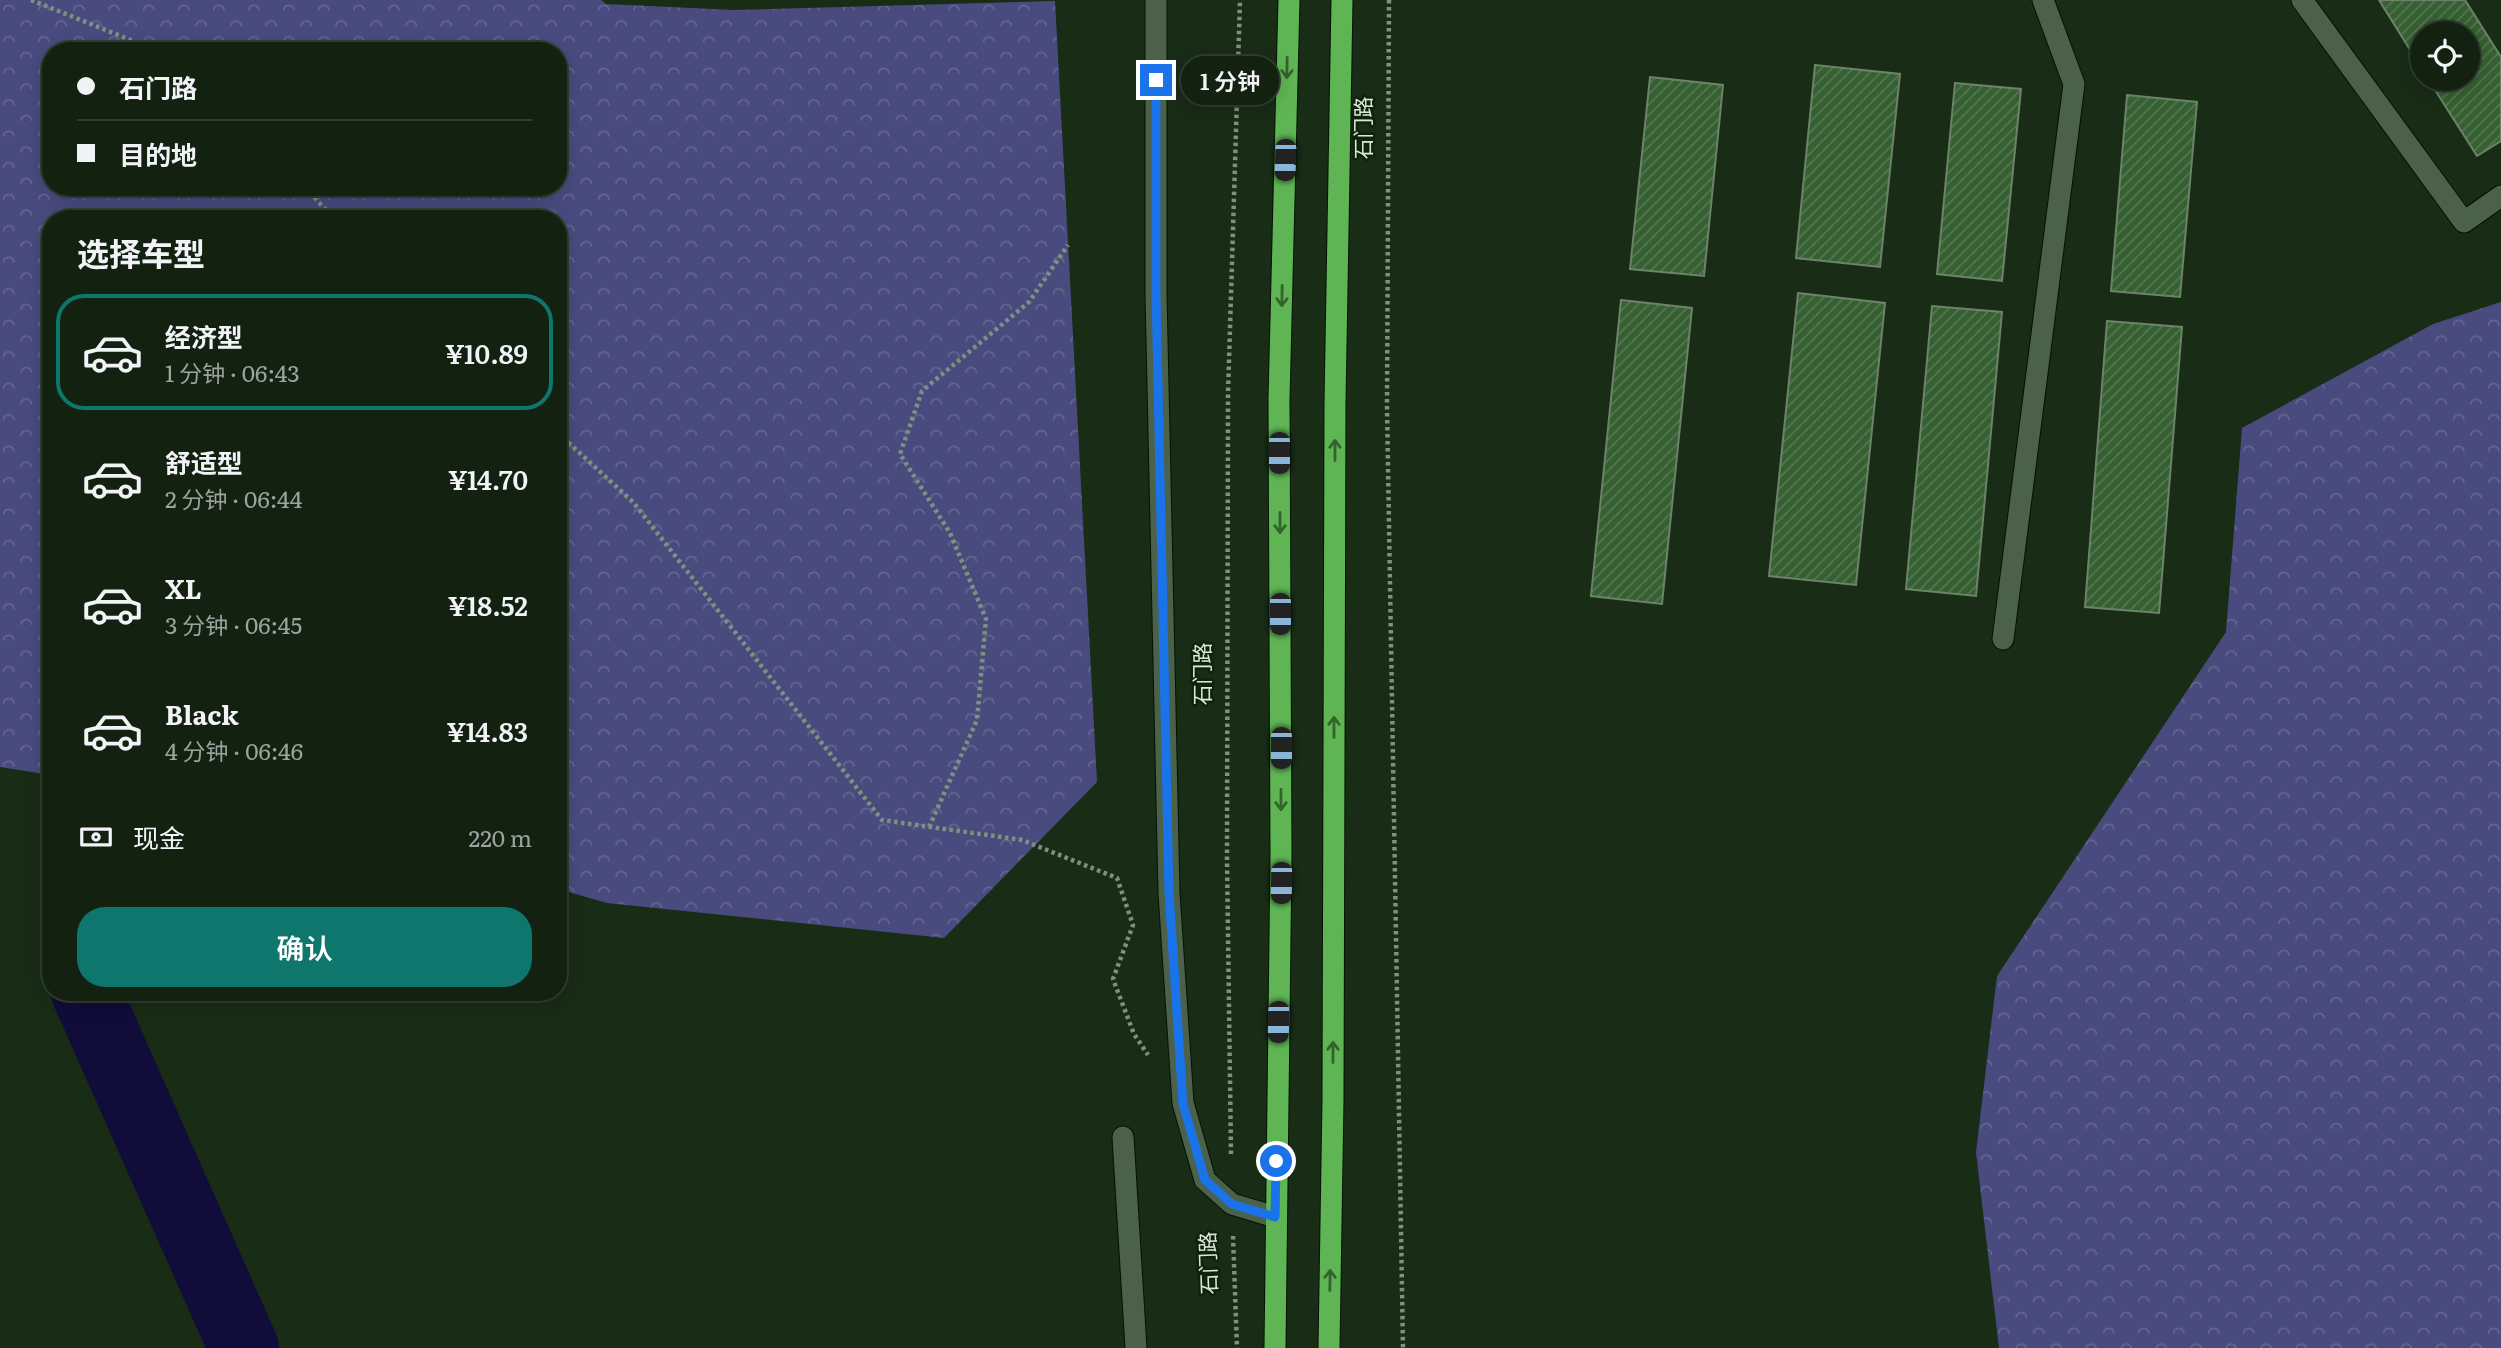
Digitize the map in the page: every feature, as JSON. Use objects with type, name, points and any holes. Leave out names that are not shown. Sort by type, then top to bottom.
[{"type":"highway","points":[[1275,1348],[1282,855],[1279,399],[1289,0]]},
{"type":"highway","name":"石门路","points":[[1329,1348],[1333,1099],[1335,403],[1342,0]]},
{"type":"street","points":[[1156,0],[1156,293],[1168,851],[1172,958],[1183,1104],[1205,1180],[1232,1204],[1275,1217]]},
{"type":"street","points":[[2003,639],[2074,83],[2043,0]]},
{"type":"street","points":[[2302,0],[2464,222],[2501,196]]},
{"type":"street","points":[[1123,1138],[1136,1348]]},
{"type":"path","points":[[31,0],[136,42]]},
{"type":"path","name":"石门路","points":[[1237,1348],[1227,859],[1228,394],[1240,0]]},
{"type":"path","name":"石门路","points":[[1389,0],[1387,407],[1403,1348]]},
{"type":"path","points":[[313,196],[326,210]]},
{"type":"path","points":[[929,827],[977,720],[986,619],[950,533],[900,454],[922,391],[1029,302],[1068,245]]},
{"type":"path","points":[[567,441],[633,502],[882,820],[1022,840],[1117,878],[1133,925],[1113,979],[1134,1034],[1183,1104]]},
{"type":"green space","points":[[0,0],[601,0],[606,4],[734,10],[1055,1],[1097,782],[944,938],[607,903],[567,892],[567,210],[42,210],[42,774],[0,767]]},
{"type":"green space","points":[[2501,302],[2501,1348],[1999,1348],[1976,1152],[1997,976],[2226,632],[2242,428],[2433,324]]},
{"type":"building","points":[[2379,0],[2465,0],[2478,21],[2410,21],[2410,50]]},
{"type":"building","points":[[2480,24],[2501,57],[2501,141],[2477,156],[2436,91],[2480,91]]},
{"type":"building","points":[[1815,65],[1900,74],[1880,267],[1796,258]]},
{"type":"building","points":[[1650,77],[1723,85],[1704,276],[1630,269]]},
{"type":"building","points":[[1955,83],[2021,89],[2002,281],[1937,274]]},
{"type":"building","points":[[2127,95],[2197,102],[2180,297],[2111,291]]},
{"type":"building","points":[[1798,293],[1885,303],[1856,585],[1769,576]]},
{"type":"building","points":[[1621,300],[1692,308],[1662,604],[1591,596]]},
{"type":"building","points":[[1932,306],[2002,312],[1976,596],[1906,589]]},
{"type":"building","points":[[2107,321],[2182,327],[2159,613],[2085,607]]},
{"type":"waterway","points":[[90,1001],[244,1348]]},
{"type":"route","points":[[1156,80],[1156,293],[1169,893],[1183,1104],[1205,1180],[1232,1204],[1275,1217],[1276,1161]]}]
